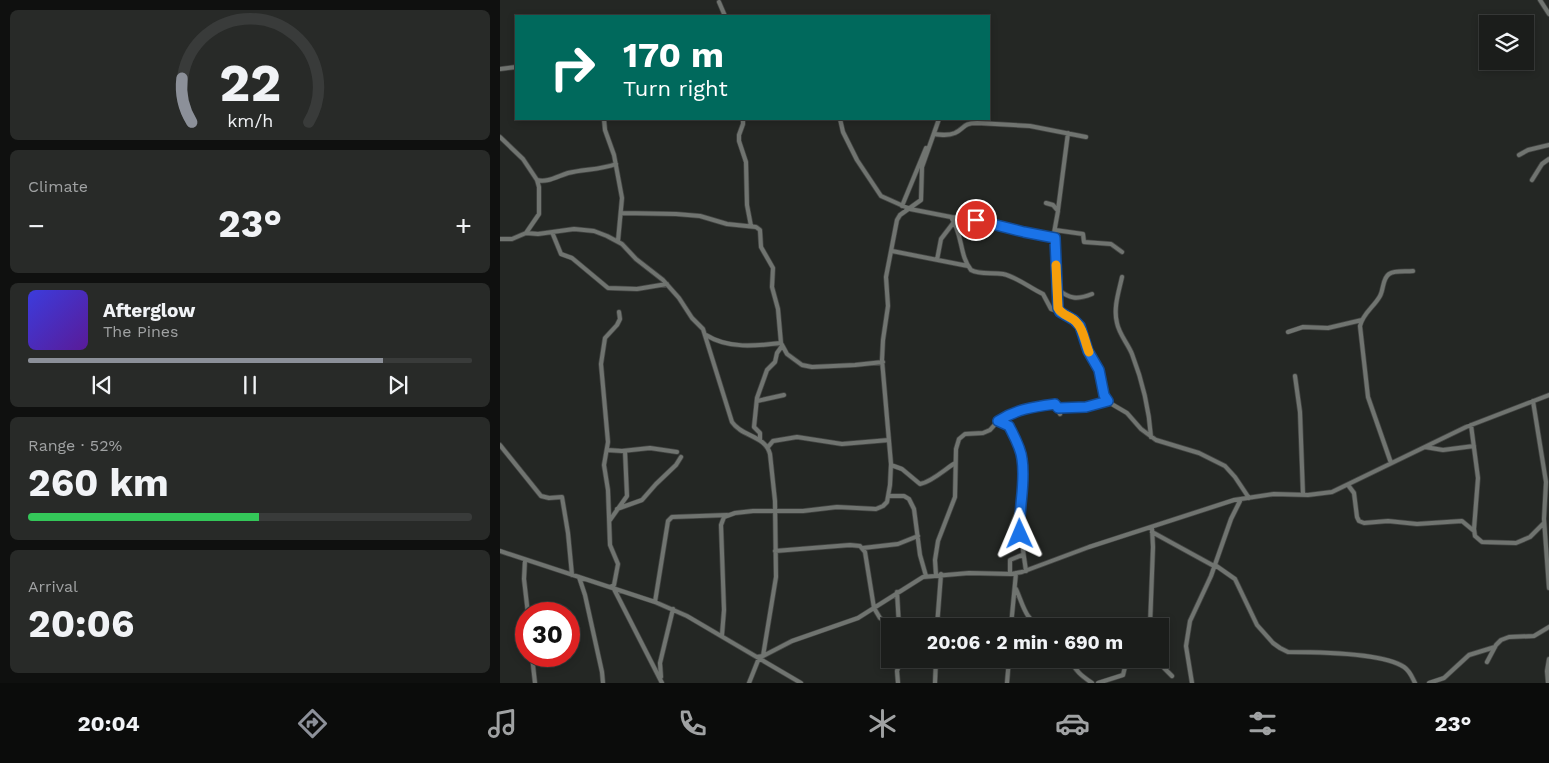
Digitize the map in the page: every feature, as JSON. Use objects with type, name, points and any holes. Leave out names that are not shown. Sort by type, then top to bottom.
[{"type":"street","points":[[1540,0],[1549,14]]},
{"type":"street","points":[[719,2],[725,15]]},
{"type":"street","points":[[500,68],[515,67]]},
{"type":"street","points":[[604,120],[605,130],[616,164],[622,198],[618,242]]},
{"type":"street","points":[[743,120],[739,135],[746,162],[747,205],[751,226]]},
{"type":"street","points":[[841,120],[843,132],[856,160],[881,196],[910,209],[976,220],[1055,238]]},
{"type":"street","points":[[655,602],[668,521],[672,517],[728,515],[753,511],[803,511],[837,507],[876,509],[885,505],[889,496],[890,465],[883,362],[883,340],[888,306],[886,277],[900,215],[921,200],[922,167],[939,120]]},
{"type":"street","points":[[934,134],[945,136],[954,134],[969,123],[1015,124],[1086,137]]},
{"type":"street","points":[[1060,312],[1057,289],[1055,230],[1068,133]]},
{"type":"street","points":[[500,137],[523,159],[537,180],[539,187],[539,214],[526,233]]},
{"type":"street","points":[[902,206],[924,153],[930,145]]},
{"type":"street","points":[[1519,155],[1528,150],[1549,145]]},
{"type":"street","points":[[1532,180],[1542,164],[1549,159]]},
{"type":"street","points":[[537,180],[546,180],[570,173],[602,169],[616,164]]},
{"type":"street","points":[[1046,203],[1053,205],[1058,211]]},
{"type":"street","points":[[622,213],[700,216],[727,224],[756,227],[760,230],[762,247],[773,268],[772,287],[778,309],[782,344],[787,354],[802,365],[812,367],[883,362]]},
{"type":"street","points":[[951,217],[959,231],[970,270],[1012,277],[1043,294],[1051,309],[1074,320],[1080,326],[1088,351],[1099,370],[1104,395],[1108,401],[1129,415],[1141,429],[1162,443],[1199,453],[1225,466],[1249,498]]},
{"type":"street","points":[[937,260],[941,239],[954,222]]},
{"type":"street","points":[[500,239],[512,239],[526,233],[552,232],[574,228],[594,231],[618,242],[667,284],[706,335],[732,422],[741,432],[760,440],[768,447],[775,510],[775,586],[760,657],[749,683]]},
{"type":"street","points":[[1055,230],[1083,234],[1084,242],[1111,244],[1122,252]]},
{"type":"street","points":[[552,232],[561,254],[572,258],[608,288],[637,289],[667,284]]},
{"type":"street","points":[[892,251],[968,266]]},
{"type":"street","points":[[1391,463],[1368,397],[1360,326],[1364,315],[1375,304],[1382,293],[1388,275],[1413,271]]},
{"type":"street","points":[[1122,277],[1117,300],[1117,324],[1136,366],[1150,416],[1151,436]]},
{"type":"street","points":[[1057,289],[1072,299],[1092,294]]},
{"type":"street","points":[[612,588],[618,564],[611,548],[608,490],[604,465],[608,442],[601,364],[606,338],[620,319],[619,312]]},
{"type":"street","points":[[1288,332],[1303,327],[1328,328],[1362,320]]},
{"type":"street","points":[[706,335],[737,346],[782,344]]},
{"type":"street","points":[[760,440],[760,433],[754,424],[756,401],[767,370],[775,362],[782,344]]},
{"type":"street","points":[[1295,376],[1300,412],[1302,495]]},
{"type":"street","points":[[756,401],[784,395]]},
{"type":"street","points":[[760,657],[792,641],[858,618],[914,581],[926,576],[969,573],[1010,574],[1026,571],[1089,548],[1152,530],[1204,509],[1241,499],[1274,494],[1302,495],[1332,492],[1471,425],[1549,395]]},
{"type":"street","points":[[1058,408],[1086,407],[1108,401]]},
{"type":"street","points":[[1533,401],[1546,482],[1544,523],[1549,588]]},
{"type":"street","points":[[936,575],[935,560],[938,542],[955,497],[956,449],[962,436],[990,430],[998,421],[1017,410],[1055,404],[1060,414]]},
{"type":"street","points":[[998,421],[1009,426],[1023,460],[1019,522],[1022,555],[1026,571]]},
{"type":"street","points":[[1471,425],[1478,478],[1475,536],[1482,542],[1516,543],[1530,536],[1544,523]]},
{"type":"street","points":[[768,447],[773,441],[797,437],[842,444],[889,440]]},
{"type":"street","points":[[500,445],[541,496],[562,498],[572,575]]},
{"type":"street","points":[[1426,448],[1443,450],[1474,446]]},
{"type":"street","points":[[607,450],[625,451],[650,448],[677,452]]},
{"type":"street","points":[[609,520],[627,496],[625,451]]},
{"type":"street","points":[[617,509],[642,500],[676,465],[681,457]]},
{"type":"street","points":[[890,465],[902,469],[920,484],[928,482],[940,472],[956,463]]},
{"type":"street","points":[[1348,485],[1354,493],[1357,517],[1359,521],[1364,523],[1388,520],[1417,524],[1462,521],[1474,531]]},
{"type":"street","points":[[889,496],[898,495],[909,499],[914,509],[920,555],[926,576]]},
{"type":"street","points":[[1192,683],[1186,654],[1190,621],[1215,566],[1231,519],[1241,499]]},
{"type":"street","points":[[722,635],[724,610],[721,525],[722,520],[728,515]]},
{"type":"street","points":[[1152,530],[1234,579],[1257,625],[1280,648],[1288,652],[1366,656],[1384,659],[1403,666],[1410,672],[1415,683]]},
{"type":"street","points":[[1150,618],[1152,530]]},
{"type":"street","points":[[776,551],[850,545],[863,548],[898,544],[918,536]]},
{"type":"street","points":[[863,548],[874,608],[881,619]]},
{"type":"street","points":[[500,551],[673,609],[722,635],[801,683]]},
{"type":"street","points":[[1010,574],[1010,560],[1022,555]]},
{"type":"street","points":[[525,560],[524,579],[527,602]]},
{"type":"street","points":[[1012,618],[1016,573]]},
{"type":"street","points":[[938,618],[941,574]]},
{"type":"street","points":[[578,577],[586,602],[603,683]]},
{"type":"street","points":[[1015,587],[1028,618]]},
{"type":"street","points":[[612,588],[662,682]]},
{"type":"street","points":[[897,592],[899,618]]},
{"type":"street","points":[[662,682],[660,663],[673,609]]},
{"type":"street","points":[[1487,662],[1495,646],[1501,640],[1509,637],[1534,636],[1549,627]]},
{"type":"street","points":[[1429,683],[1444,678],[1470,656],[1495,646]]},
{"type":"street","points":[[1548,683],[1549,659]]},
{"type":"street","points":[[533,667],[535,683]]},
{"type":"street","points":[[897,668],[898,683]]},
{"type":"street","points":[[936,668],[936,683]]},
{"type":"street","points":[[1007,683],[1008,668]]},
{"type":"street","points":[[1074,668],[1092,683]]},
{"type":"street","points":[[1098,683],[1122,675],[1125,668]]},
{"type":"street","points":[[1164,668],[1172,676]]},
{"type":"slow traffic","points":[[1056,265],[1058,308],[1060,312],[1080,326],[1089,352]]},
{"type":"route","points":[[976,220],[1055,238],[1058,308],[1060,312],[1080,326],[1088,351],[1099,370],[1104,395],[1108,401],[1086,407],[1058,408],[1055,404],[1017,410],[998,421],[1009,426],[1023,460],[1020,534]]}]
